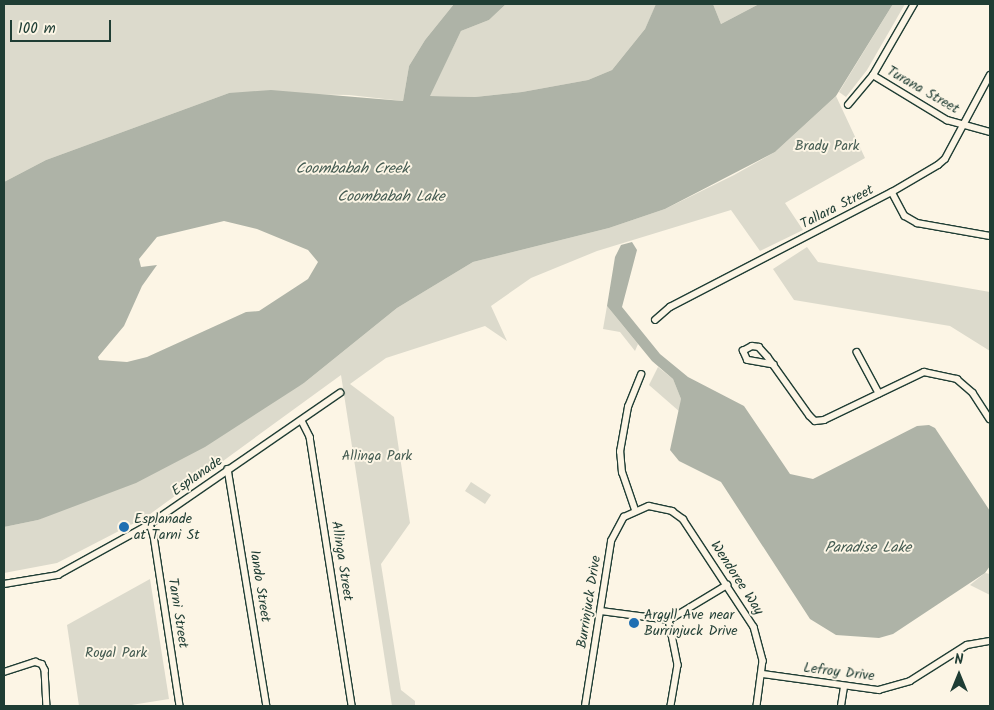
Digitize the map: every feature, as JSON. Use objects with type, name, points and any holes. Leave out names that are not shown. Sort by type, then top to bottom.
[{"type":"street","points":[[848,105],[873,75],[914,4]]},
{"type":"street","name":"Turana Street","points":[[873,75],[962,125],[990,132]]},
{"type":"street","name":"Tallara Street","points":[[655,320],[670,307],[892,192],[944,159],[990,75]]},
{"type":"street","points":[[892,192],[905,216],[917,223],[990,236]]},
{"type":"street","points":[[774,365],[747,360],[743,351],[757,346],[774,365],[816,421],[824,420],[913,375],[937,372],[965,384],[990,418]]},
{"type":"street","points":[[857,352],[879,393]]},
{"type":"street","points":[[635,510],[622,473],[620,452],[628,407],[641,374]]},
{"type":"street","name":"Esplanade","points":[[4,584],[58,575],[150,524],[340,393]]},
{"type":"street","name":"Allinga Street","points":[[302,421],[310,437],[352,706]]},
{"type":"street","name":"Iando Street","points":[[228,469],[267,706]]},
{"type":"street","name":"Wendoree Way","points":[[635,510],[661,507],[683,518],[727,585],[757,634],[763,674],[757,706]]},
{"type":"street","name":"Burrinjuck Drive","points":[[585,706],[611,540],[616,527],[635,510]]},
{"type":"street","name":"Tarni Street","points":[[150,524],[154,536],[180,706]]},
{"type":"street","points":[[601,610],[669,620],[727,585]]},
{"type":"street","points":[[669,620],[678,665],[671,706]]},
{"type":"street","name":"Lefroy Drive","points":[[763,674],[872,690],[894,687],[967,645],[990,641]]},
{"type":"street","points":[[4,672],[35,662],[42,664],[46,670],[47,706]]},
{"type":"street","points":[[841,706],[844,687]]},
{"type":"green space","points":[[4,4],[454,4],[425,40],[409,66],[403,101],[349,95],[229,93],[46,160],[4,182]]},
{"type":"green space","points":[[506,4],[656,5],[645,29],[612,70],[588,80],[522,92],[475,97],[429,96],[461,31],[489,20]]},
{"type":"green space","points":[[713,4],[759,4],[721,24]]},
{"type":"green space","points":[[893,4],[905,4],[867,70],[846,97],[839,92]]},
{"type":"green space","points":[[836,96],[865,158],[785,203],[803,230],[760,251],[731,210],[597,251],[531,278],[491,306],[507,341],[485,326],[386,358],[350,384],[394,417],[410,523],[381,564],[401,690],[415,701],[415,706],[392,706],[341,375],[146,517],[57,563],[4,573],[4,527],[38,520],[304,383],[397,308],[473,262],[609,228],[665,209],[734,175],[775,152]]},
{"type":"green space","points":[[807,247],[818,262],[990,292],[990,351],[950,326],[794,300],[773,269]]},
{"type":"green space","points":[[607,306],[638,344],[635,351],[620,332],[603,329]]},
{"type":"green space","points":[[658,367],[673,379],[681,399],[680,412],[649,385]]},
{"type":"green space","points":[[471,482],[491,495],[485,504],[465,491]]},
{"type":"green space","points":[[985,573],[990,574],[990,595],[970,585]]},
{"type":"green space","name":"Royal Park","points":[[150,579],[169,699],[125,706],[79,706],[67,625]]},
{"type":"water","name":"Coombabah Lake","points":[[454,4],[506,4],[489,20],[461,31],[430,96],[475,97],[522,92],[588,80],[612,70],[645,29],[656,4],[713,4],[721,24],[759,4],[893,4],[836,96],[775,152],[665,209],[609,228],[473,262],[397,308],[304,383],[205,447],[136,483],[38,520],[4,527],[4,182],[46,160],[229,93],[271,90],[403,101],[409,66],[425,40]],"holes":[[[224,221],[257,229],[308,250],[318,262],[308,279],[259,311],[246,312],[147,357],[127,362],[99,360],[98,357],[124,326],[142,286],[157,265],[141,267],[139,259],[157,237]]]},
{"type":"water","name":"Paradise Lake","points":[[632,242],[637,250],[622,307],[660,354],[688,377],[744,406],[790,474],[813,479],[917,426],[929,425],[935,428],[990,511],[990,566],[985,573],[893,634],[879,638],[836,635],[810,619],[721,482],[679,461],[670,450],[681,399],[673,379],[652,361],[607,306],[615,257],[621,245]]},
{"type":"place","name":"Esplanade at Tarni St","points":[[124,527]]},
{"type":"place","name":"Argyll Ave near Burrinjuck Drive","points":[[634,623]]},
{"type":"park label","name":"Brady Park","points":[[827,146]]},
{"type":"park label","name":"Allinga Park","points":[[377,456]]},
{"type":"water label","name":"Coombabah Creek","points":[[352,170]]}]
